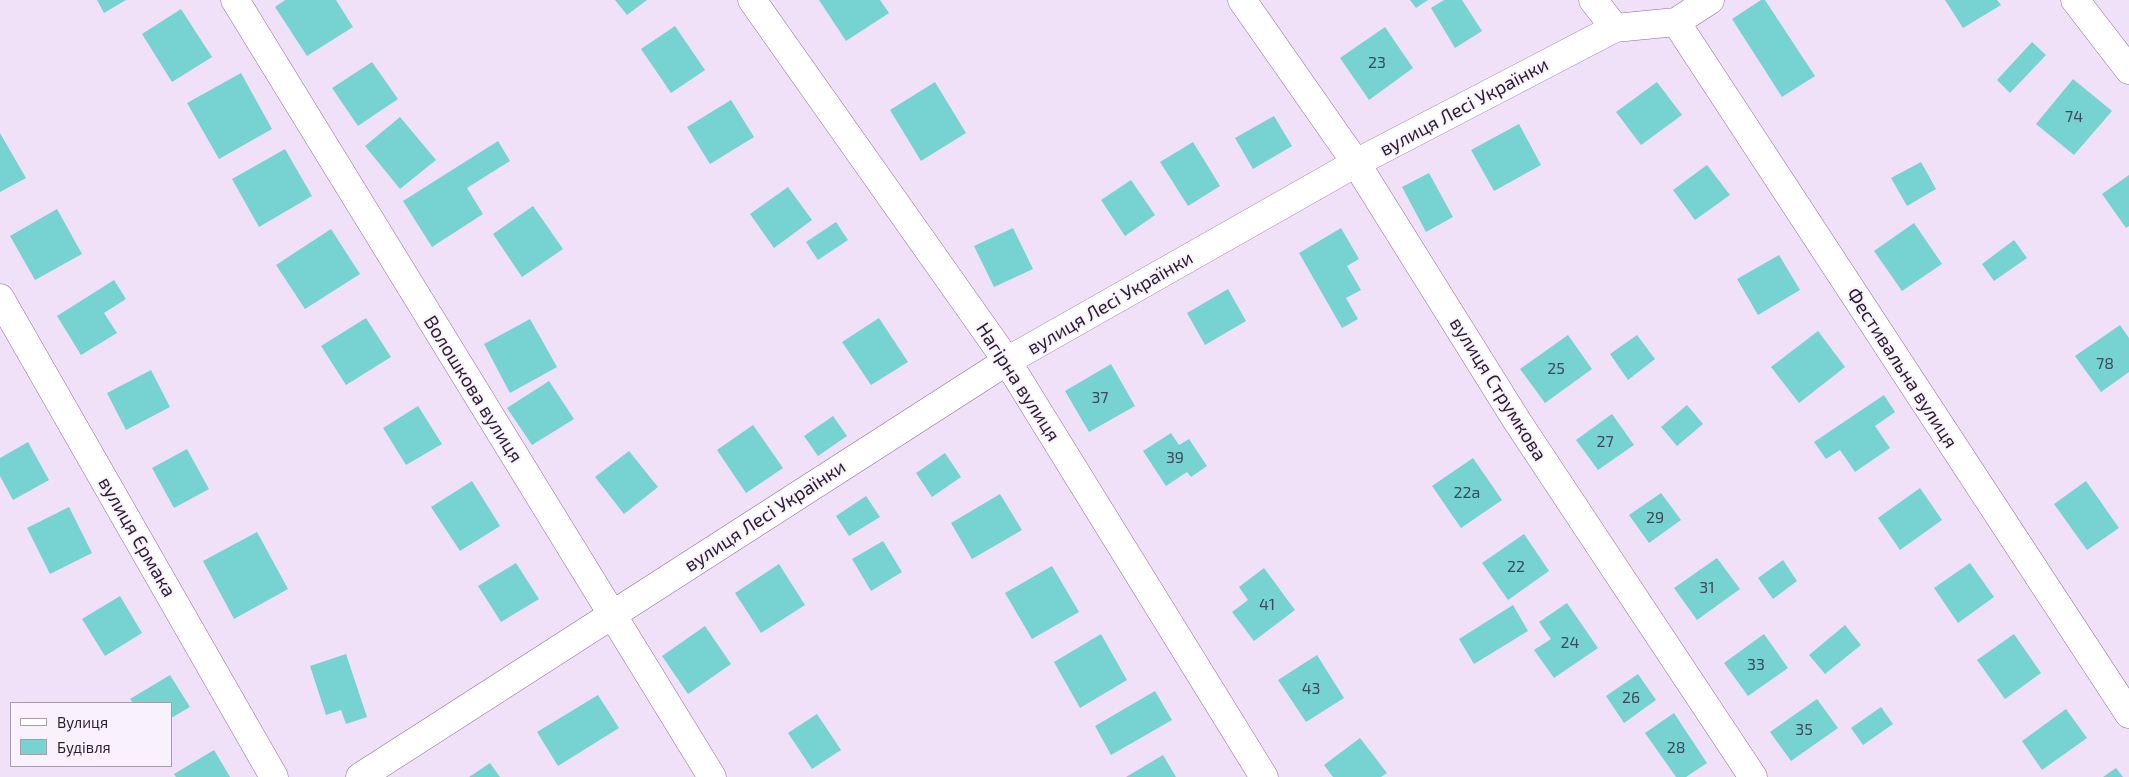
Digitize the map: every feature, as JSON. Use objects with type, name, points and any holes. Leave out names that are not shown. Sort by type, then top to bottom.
[{"type":"street","name":"Волошкова вулиця","points":[[235,0],[712,777]]},
{"type":"street","name":"Нагірна вулиця","points":[[752,0],[1007,361],[1264,777]]},
{"type":"street","name":"вулиця Струмкова","points":[[1242,0],[1356,163],[1517,421],[1754,777]]},
{"type":"street","points":[[1593,0],[1616,28]]},
{"type":"street","name":"вулиця Лесі Українки","points":[[360,777],[1007,361],[1356,163],[1616,28],[1676,22],[1710,0]]},
{"type":"street","points":[[2075,0],[2129,70]]},
{"type":"street","name":"Фестивальна вулиця","points":[[1676,22],[2129,714]]},
{"type":"street","name":"вулиця Єрмака","points":[[0,298],[274,777]]},
{"type":"building","points":[[97,0],[126,0],[104,13]]},
{"type":"building","points":[[285,0],[336,0],[353,27],[307,56],[275,7]]},
{"type":"building","points":[[615,0],[647,0],[627,15]]},
{"type":"building","points":[[819,0],[880,0],[889,13],[846,41]]},
{"type":"building","points":[[1410,0],[1428,0],[1416,8]]},
{"type":"building","points":[[1444,0],[1462,0],[1482,31],[1455,48],[1431,8]]},
{"type":"building","points":[[1761,0],[1765,0],[1815,76],[1782,97],[1732,19]]},
{"type":"building","points":[[1945,0],[1997,0],[2001,5],[1963,28]]},
{"type":"building","points":[[181,9],[212,57],[172,82],[142,34]]},
{"type":"building","points":[[675,26],[705,70],[671,93],[641,49]]},
{"type":"building","points":[[1385,27],[1413,68],[1369,100],[1340,58]]},
{"type":"building","points":[[2032,42],[2046,55],[2010,93],[1997,80]]},
{"type":"building","points":[[372,62],[398,99],[358,126],[332,88]]},
{"type":"building","points":[[241,73],[272,129],[219,159],[187,103]]},
{"type":"building","points":[[2073,79],[2112,111],[2074,155],[2036,124]]},
{"type":"building","points":[[935,82],[966,133],[921,161],[890,110]]},
{"type":"building","points":[[1657,82],[1682,115],[1641,145],[1616,112]]},
{"type":"building","points":[[731,100],[754,137],[710,164],[687,127]]},
{"type":"building","points":[[1274,116],[1292,146],[1253,169],[1235,138]]},
{"type":"building","points":[[400,117],[436,160],[400,189],[365,146]]},
{"type":"building","points":[[1519,124],[1541,165],[1494,191],[1471,150]]},
{"type":"building","points":[[0,133],[26,178],[0,192]]},
{"type":"building","points":[[498,141],[510,161],[467,188],[483,214],[432,247],[403,201]]},
{"type":"building","points":[[1193,142],[1220,186],[1188,206],[1160,162]]},
{"type":"building","points":[[285,149],[312,196],[259,227],[232,179]]},
{"type":"building","points":[[1921,162],[1936,189],[1907,206],[1891,178]]},
{"type":"building","points":[[1707,165],[1730,195],[1695,220],[1673,190]]},
{"type":"building","points":[[1429,173],[1453,217],[1426,232],[1402,187]]},
{"type":"building","points":[[2129,175],[2129,226],[2126,228],[2102,194]]},
{"type":"building","points":[[1131,180],[1155,215],[1125,236],[1101,200]]},
{"type":"building","points":[[788,187],[812,220],[774,248],[750,214]]},
{"type":"building","points":[[533,206],[563,249],[522,277],[493,234]]},
{"type":"building","points":[[57,209],[82,254],[35,280],[10,236]]},
{"type":"building","points":[[836,222],[848,240],[818,260],[806,242]]},
{"type":"building","points":[[1914,223],[1942,264],[1902,291],[1874,251]]},
{"type":"building","points":[[1013,228],[1033,269],[994,287],[974,246]]},
{"type":"building","points":[[1341,228],[1359,259],[1347,266],[1361,290],[1346,298],[1358,319],[1342,328],[1299,253]]},
{"type":"building","points":[[331,229],[360,274],[305,309],[276,265]]},
{"type":"building","points":[[2014,240],[2027,258],[1994,281],[1982,264]]},
{"type":"building","points":[[1779,255],[1800,290],[1758,315],[1737,279]]},
{"type":"building","points":[[114,280],[126,299],[104,313],[117,333],[81,355],[57,316]]},
{"type":"building","points":[[1228,289],[1246,321],[1205,345],[1187,313]]},
{"type":"building","points":[[366,318],[391,357],[346,385],[321,346]]},
{"type":"building","points":[[879,318],[908,362],[871,385],[842,342]]},
{"type":"building","points":[[530,319],[557,367],[510,393],[484,344]]},
{"type":"building","points":[[2120,325],[2129,338],[2129,372],[2101,392],[2075,356]]},
{"type":"building","points":[[1818,331],[1845,367],[1799,403],[1771,367]]},
{"type":"building","points":[[1568,335],[1592,369],[1545,403],[1520,369]]},
{"type":"building","points":[[1637,335],[1655,359],[1628,380],[1610,354]]},
{"type":"building","points":[[1111,364],[1135,406],[1089,432],[1065,391]]},
{"type":"building","points":[[151,370],[170,407],[126,430],[107,393]]},
{"type":"building","points":[[549,381],[574,419],[532,445],[507,408]]},
{"type":"building","points":[[1884,395],[1895,412],[1875,426],[1890,448],[1855,472],[1840,450],[1826,459],[1814,442]]},
{"type":"building","points":[[1687,405],[1703,424],[1677,446],[1661,427]]},
{"type":"building","points":[[418,406],[442,444],[406,465],[383,428]]},
{"type":"building","points":[[1612,414],[1634,445],[1598,470],[1576,440]]},
{"type":"building","points":[[833,416],[847,436],[818,456],[804,436]]},
{"type":"building","points":[[753,425],[783,468],[746,493],[717,450]]},
{"type":"building","points":[[1171,433],[1179,445],[1189,439],[1207,466],[1191,477],[1187,472],[1166,486],[1143,451]]},
{"type":"building","points":[[28,442],[49,480],[13,500],[0,476],[0,458]]},
{"type":"building","points":[[187,449],[209,489],[174,508],[152,468]]},
{"type":"building","points":[[629,451],[658,487],[624,514],[595,477]]},
{"type":"building","points":[[945,453],[961,477],[932,497],[916,473]]},
{"type":"building","points":[[1473,458],[1502,500],[1461,528],[1432,486]]},
{"type":"building","points":[[472,481],[500,526],[460,551],[431,507]]},
{"type":"building","points":[[2086,481],[2119,528],[2087,550],[2054,504]]},
{"type":"building","points":[[1920,488],[1942,520],[1900,550],[1878,518]]},
{"type":"building","points":[[1661,493],[1681,520],[1649,543],[1629,515]]},
{"type":"building","points":[[1000,494],[1022,530],[972,559],[951,523]]},
{"type":"building","points":[[866,496],[880,517],[849,536],[836,516]]},
{"type":"building","points":[[69,507],[92,553],[50,574],[27,528]]},
{"type":"building","points":[[257,532],[288,589],[234,619],[203,561]]},
{"type":"building","points":[[1524,534],[1549,571],[1508,600],[1482,563]]},
{"type":"building","points":[[883,541],[902,572],[871,591],[852,559]]},
{"type":"building","points":[[1717,558],[1740,589],[1697,620],[1674,588]]},
{"type":"building","points":[[1783,560],[1797,581],[1773,599],[1758,578]]},
{"type":"building","points":[[516,563],[539,599],[501,622],[478,586]]},
{"type":"building","points":[[1970,563],[1994,597],[1958,623],[1934,588]]},
{"type":"building","points":[[779,564],[805,605],[761,633],[735,593]]},
{"type":"building","points":[[1052,566],[1079,612],[1032,639],[1005,593]]},
{"type":"building","points":[[1264,568],[1295,610],[1254,641],[1232,612],[1248,600],[1239,587]]},
{"type":"building","points":[[120,596],[142,633],[105,656],[82,619]]},
{"type":"building","points":[[1567,603],[1598,648],[1554,678],[1534,650],[1551,639],[1539,622]]},
{"type":"building","points":[[1513,605],[1528,631],[1474,664],[1459,639]]},
{"type":"building","points":[[1845,625],[1861,645],[1825,674],[1809,655]]},
{"type":"building","points":[[705,626],[731,664],[688,694],[662,656]]},
{"type":"building","points":[[1101,634],[1127,680],[1080,708],[1054,662]]},
{"type":"building","points":[[1764,634],[1788,668],[1748,696],[1724,663]]},
{"type":"building","points":[[2014,634],[2041,673],[2005,699],[1977,660]]},
{"type":"building","points":[[346,654],[367,717],[346,724],[341,710],[326,715],[310,666]]},
{"type":"building","points":[[1317,655],[1344,698],[1306,722],[1278,680]]},
{"type":"building","points":[[1638,674],[1656,700],[1624,723],[1606,696]]},
{"type":"building","points":[[170,675],[190,707],[172,717],[172,702],[132,702],[130,699]]},
{"type":"building","points":[[1155,691],[1172,720],[1111,755],[1095,726]]},
{"type":"building","points":[[598,695],[619,728],[558,766],[537,732]]},
{"type":"building","points":[[1817,699],[1838,728],[1791,761],[1770,732]]},
{"type":"building","points":[[1881,707],[1893,724],[1863,745],[1851,728]]},
{"type":"building","points":[[2066,709],[2087,738],[2042,770],[2022,741]]},
{"type":"building","points":[[1674,713],[1707,763],[1686,777],[1676,777],[1645,733]]},
{"type":"building","points":[[817,714],[841,750],[812,769],[788,733]]},
{"type":"building","points":[[1360,738],[1387,773],[1381,777],[1333,777],[1324,765]]},
{"type":"building","points":[[214,750],[230,777],[176,777],[174,774]]},
{"type":"building","points":[[1163,755],[1176,777],[1126,777]]},
{"type":"building","points":[[490,763],[500,777],[469,777]]},
{"type":"building","points":[[2116,768],[2123,777],[2103,777]]}]
